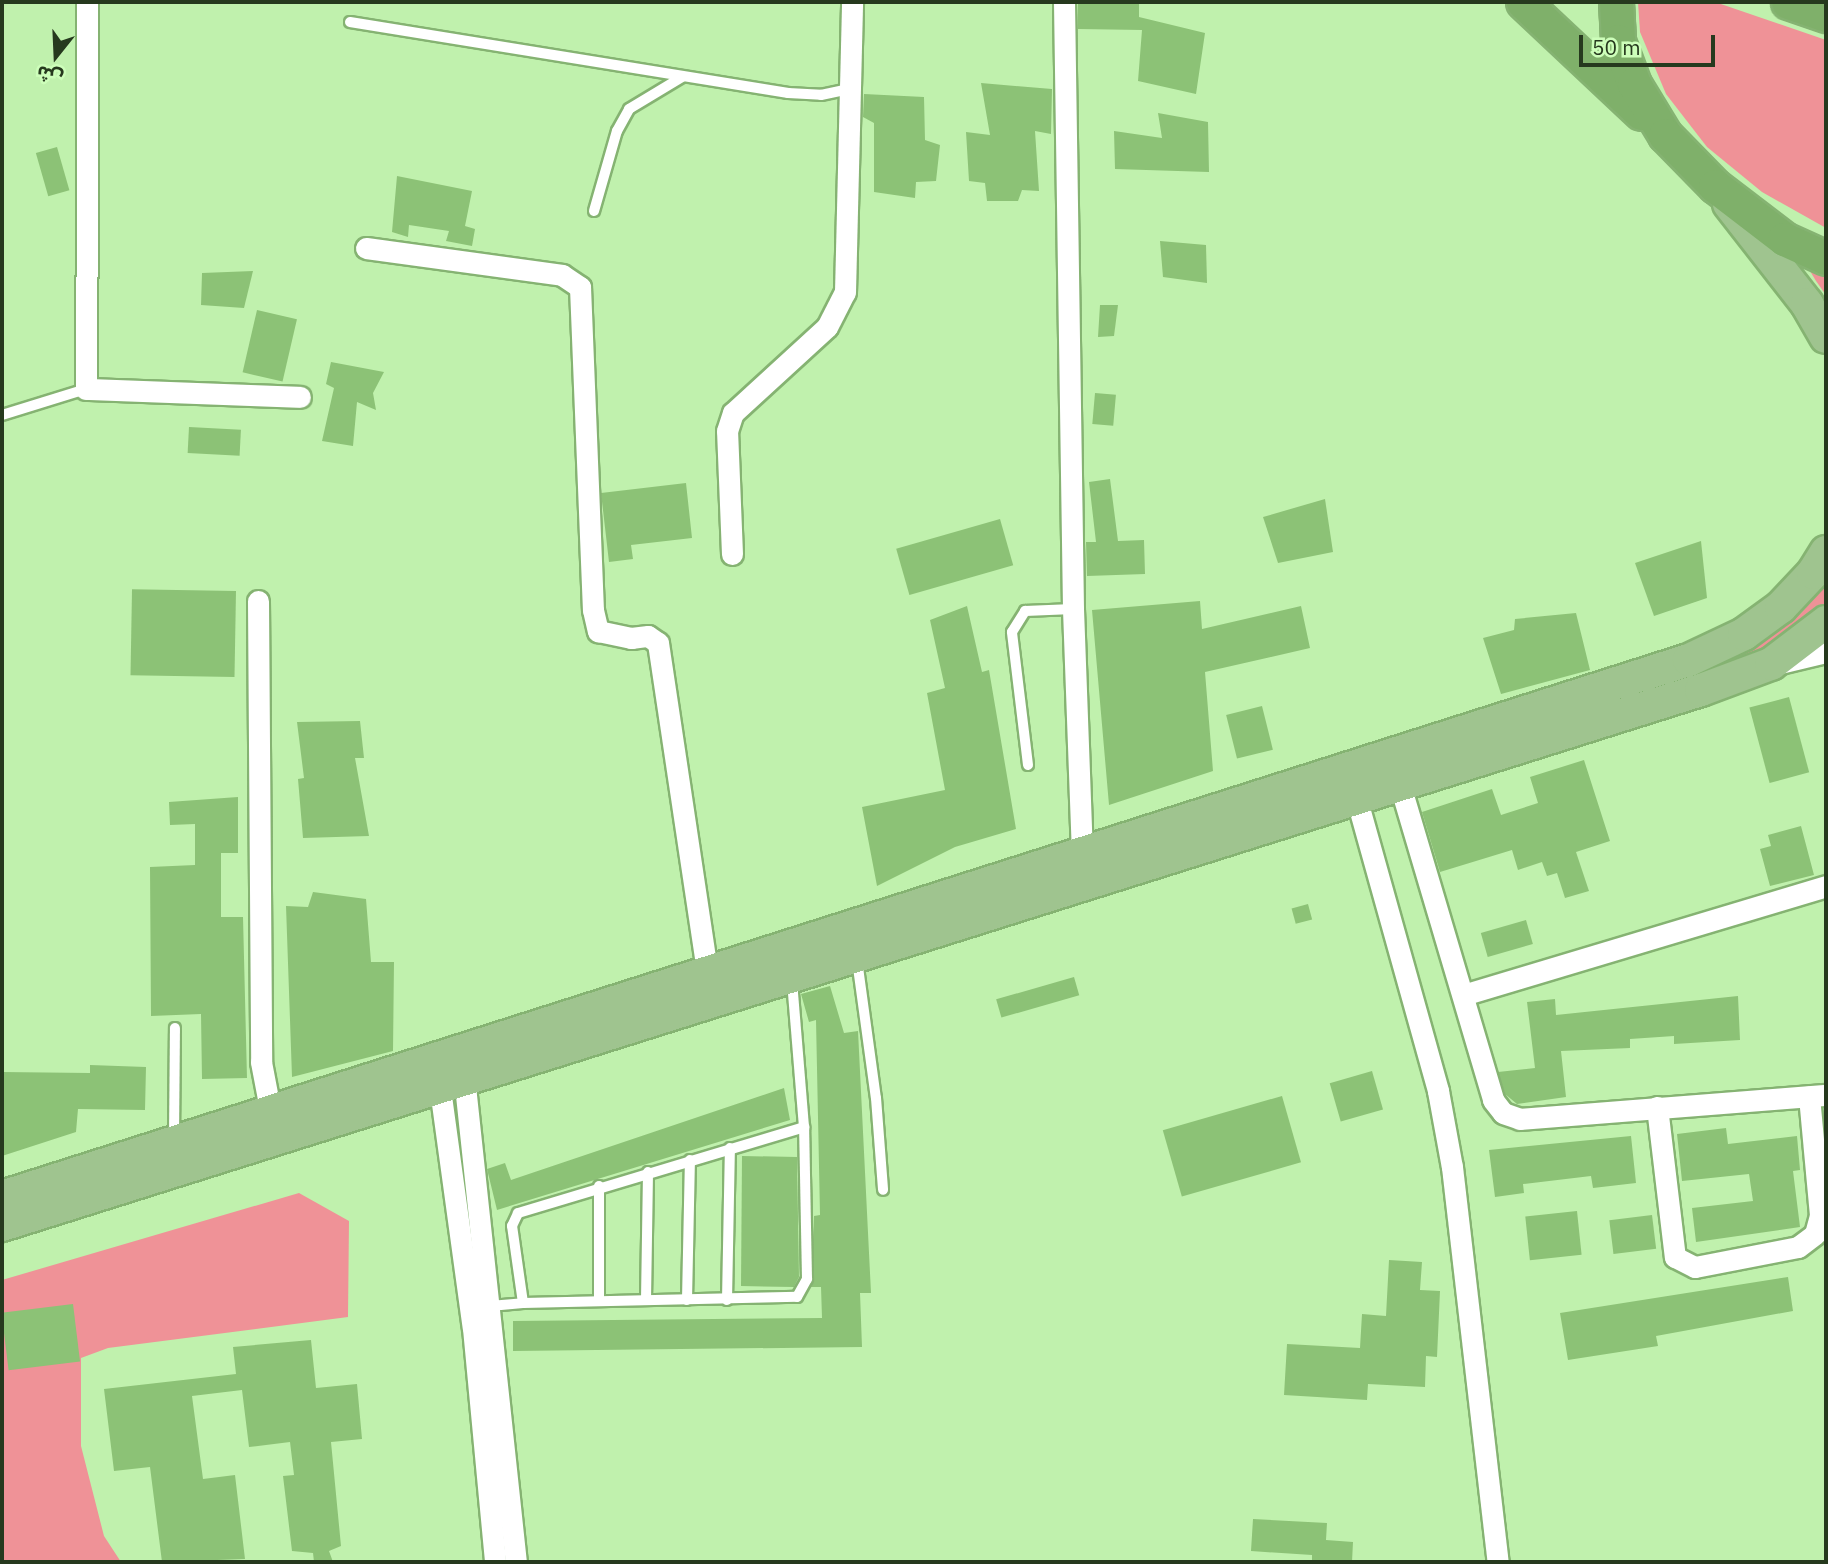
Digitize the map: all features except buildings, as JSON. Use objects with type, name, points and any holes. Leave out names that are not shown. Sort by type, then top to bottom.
[{"type":"highway","points":[[1524,2],[1715,186],[1784,239],[1826,258]]},
{"type":"highway","points":[[1616,2],[1618,41],[1634,84],[1665,135]]},
{"type":"highway","points":[[1788,2],[1826,15]]},
{"type":"main road","points":[[1715,186],[1807,304],[1826,337]]},
{"type":"main road","points":[[1395,770],[1689,660],[1745,635],[1781,607],[1813,573],[1826,552]]},
{"type":"main road","points":[[2,1197],[270,1109],[450,1068],[792,975],[1395,770],[1771,664],[1826,622]]},
{"type":"main road","points":[[2,1225],[450,1068],[707,971],[1083,852],[1352,784]]},
{"type":"street","points":[[87,2],[86,389],[300,397]]},
{"type":"street","points":[[732,554],[727,431],[733,413],[827,327],[845,292],[852,2]]},
{"type":"street","points":[[1064,2],[1073,609],[1083,852]]},
{"type":"street","points":[[366,248],[562,275],[580,287],[593,610],[598,631],[631,638],[648,636],[658,643],[707,971]]},
{"type":"street","points":[[258,601],[261,1062],[270,1109]]},
{"type":"street","points":[[1771,664],[1826,651]]},
{"type":"street","points":[[1395,770],[1493,1100],[1503,1113],[1520,1119],[1657,1107],[1817,1096],[1820,1215],[1815,1234],[1798,1247],[1695,1267],[1675,1257],[1657,1107]]},
{"type":"street","points":[[1352,784],[1443,1116],[1498,1562]]},
{"type":"street","points":[[1462,995],[1826,886]]},
{"type":"street","points":[[450,1068],[516,1562]]},
{"type":"street","points":[[485,1320],[495,1562]]},
{"type":"lane","points":[[350,22],[788,93],[821,95],[850,89]]},
{"type":"lane","points":[[594,211],[617,131],[629,110],[682,77]]},
{"type":"lane","points":[[2,415],[86,389]]},
{"type":"lane","points":[[1028,765],[1012,632],[1025,611],[1073,609]]},
{"type":"lane","points":[[856,953],[871,1047],[883,1190]]},
{"type":"lane","points":[[485,1320],[523,1303],[786,1299],[797,1297],[805,1289],[804,1127],[792,975]]},
{"type":"lane","points":[[174,1141],[175,1028]]},
{"type":"lane","points":[[523,1303],[512,1226],[514,1216],[600,1186],[804,1127]]},
{"type":"lane","points":[[727,1300],[730,1148]]},
{"type":"lane","points":[[687,1300],[690,1160]]},
{"type":"lane","points":[[646,1300],[648,1172]]},
{"type":"lane","points":[[598,1300],[600,1186]]},
{"type":"shaded area","points":[[1638,2],[1715,2],[1826,40],[1826,228],[1762,192],[1707,147],[1666,94],[1640,32]]},
{"type":"shaded area","points":[[1801,256],[1826,271],[1826,295],[1816,281]]},
{"type":"shaded area","points":[[1826,584],[1826,610],[1792,636],[1717,671],[1801,613]]},
{"type":"shaded area","points":[[299,1193],[349,1221],[348,1317],[108,1348],[81,1358],[81,1446],[104,1536],[121,1562],[2,1562],[2,1280]]}]
